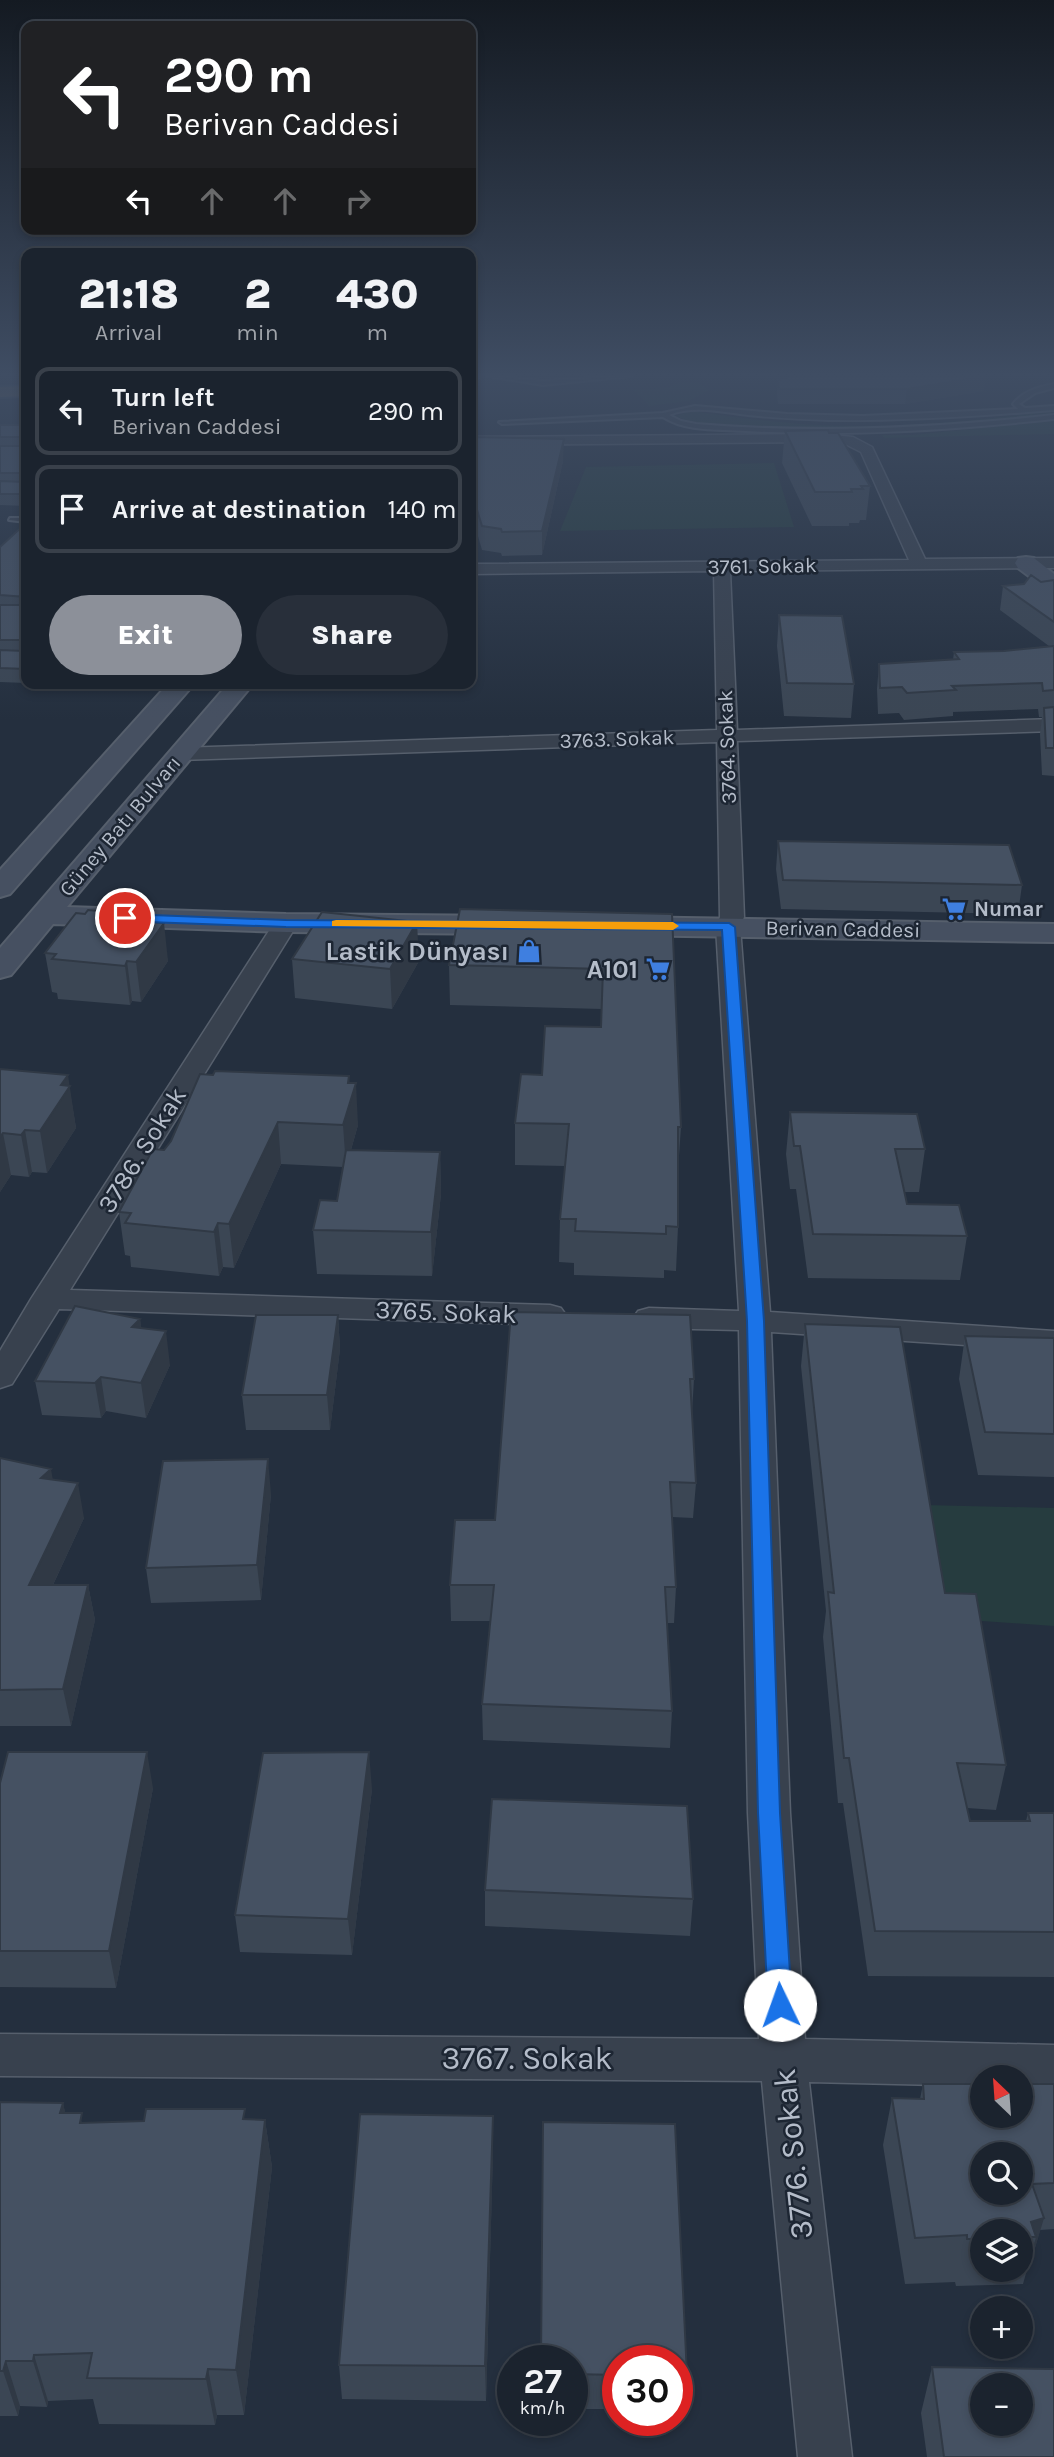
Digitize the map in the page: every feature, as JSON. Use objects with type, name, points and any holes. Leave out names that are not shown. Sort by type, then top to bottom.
[{"type":"street","points":[[885,491],[919,565]]},
{"type":"street","points":[[1026,563],[1054,584]]},
{"type":"street","name":"3761. Sokak","points":[[476,569],[1054,563]]},
{"type":"street","name":"3764. Sokak","points":[[722,566],[732,858],[732,917],[729,927]]},
{"type":"street","name":"Güney Batı Bulvarı","points":[[0,888],[179,689]]},
{"type":"street","name":"Güney Batı Bulvarı","points":[[0,968],[237,689]]},
{"type":"street","name":"3763. Sokak","points":[[179,754],[1054,725]]},
{"type":"street","points":[[45,915],[286,923],[535,925]]},
{"type":"street","name":"3786. Sokak","points":[[0,1377],[286,923]]},
{"type":"street","name":"Berivan Caddesi","points":[[590,926],[1054,933]]},
{"type":"street","name":"3776. Sokak","points":[[729,927],[755,1321],[769,1813],[783,2060],[825,2457]]},
{"type":"street","name":"3765. Sokak","points":[[47,1299],[575,1316]]},
{"type":"street","points":[[617,1317],[755,1321],[1054,1340]]},
{"type":"street","name":"3767. Sokak","points":[[0,2055],[783,2060],[1054,2066]]},
{"type":"lane","points":[[13,520],[21,520]]},
{"type":"green space","points":[[576,491],[783,491],[794,527],[560,531]]},
{"type":"green space","points":[[924,1505],[1054,1508],[1054,1626],[939,1618]]},
{"type":"building","points":[[0,491],[21,491],[21,494],[0,494]]},
{"type":"building","points":[[476,491],[552,491],[542,531],[502,532],[501,529],[482,526],[476,506]]},
{"type":"building","points":[[814,491],[852,492],[815,492]]},
{"type":"building","points":[[21,528],[21,597],[0,595],[0,547]]},
{"type":"building","points":[[1031,575],[1041,582],[1054,580],[1054,622],[1003,586],[1024,584]]},
{"type":"building","points":[[0,605],[21,605],[21,640],[0,640]]},
{"type":"building","points":[[779,615],[842,616],[854,684],[787,683]]},
{"type":"building","points":[[1054,646],[1054,690],[1043,691],[1042,683],[952,686],[956,690],[907,693],[902,687],[880,688],[879,664],[959,659],[954,652]]},
{"type":"building","points":[[0,650],[21,651],[21,669],[0,668]]},
{"type":"building","points":[[1054,707],[1054,748],[1046,748],[1044,708]]},
{"type":"building","points":[[778,841],[1009,845],[1022,885],[783,880]]},
{"type":"building","points":[[460,909],[672,914],[681,1127],[678,1127],[678,1227],[666,1226],[666,1234],[575,1231],[576,1219],[560,1219],[569,1124],[515,1123],[521,1074],[542,1075],[545,1026],[601,1027],[603,969],[449,965]]},
{"type":"building","points":[[88,910],[156,916],[152,922],[164,923],[136,962],[127,961],[125,966],[52,959],[56,954],[45,953],[76,913],[85,914]]},
{"type":"building","points":[[322,912],[417,922],[390,969],[292,959]]},
{"type":"building","points":[[0,1069],[68,1075],[61,1085],[70,1086],[40,1131],[25,1130],[21,1135],[3,1133],[0,1137]]},
{"type":"building","points":[[215,1071],[349,1076],[348,1083],[356,1083],[343,1125],[278,1122],[229,1224],[218,1223],[214,1232],[125,1223],[131,1213],[119,1212],[153,1149],[164,1150],[171,1141],[200,1074],[213,1075]]},
{"type":"building","points":[[790,1112],[917,1114],[925,1149],[895,1149],[907,1204],[959,1205],[967,1236],[813,1234],[800,1146],[794,1146]]},
{"type":"building","points":[[346,1150],[440,1152],[431,1232],[313,1230],[320,1200],[337,1201]]},
{"type":"building","points":[[75,1306],[140,1319],[132,1327],[166,1331],[141,1383],[101,1377],[95,1383],[35,1381]]},
{"type":"building","points":[[511,1312],[690,1315],[694,1379],[690,1379],[696,1483],[670,1482],[676,1587],[665,1587],[672,1711],[482,1704],[494,1585],[450,1585],[455,1520],[495,1520]]},
{"type":"building","points":[[256,1315],[338,1315],[327,1395],[242,1395]]},
{"type":"building","points":[[805,1324],[900,1327],[945,1593],[976,1594],[1006,1765],[957,1763],[970,1821],[1030,1821],[1028,1813],[1054,1813],[1054,1932],[875,1931],[849,1758],[844,1758],[828,1592],[834,1593]]},
{"type":"building","points":[[965,1336],[1054,1338],[1054,1434],[985,1432]]},
{"type":"building","points":[[0,1458],[51,1469],[41,1478],[78,1483],[29,1585],[88,1585],[63,1689],[0,1690]]},
{"type":"building","points":[[268,1459],[257,1565],[146,1568],[163,1461]]},
{"type":"building","points":[[8,1752],[147,1752],[109,1951],[0,1951],[0,1783]]},
{"type":"building","points":[[369,1752],[348,1919],[235,1915],[263,1753]]},
{"type":"building","points":[[492,1799],[687,1806],[693,1899],[485,1890]]},
{"type":"building","points":[[923,2084],[970,2084],[970,2128],[1033,2128],[1033,2084],[1054,2084],[1054,2183],[1033,2184],[1033,2142],[970,2142],[970,2205],[1033,2205],[1033,2187],[1044,2218],[1033,2221],[1033,2219],[970,2219],[970,2239],[967,2239],[967,2235],[915,2238],[892,2098],[924,2099]]},
{"type":"building","points":[[0,2102],[63,2103],[60,2113],[82,2113],[80,2123],[144,2121],[146,2109],[245,2109],[243,2119],[265,2120],[236,2370],[208,2369],[206,2379],[87,2378],[92,2353],[34,2355],[33,2361],[6,2361],[3,2371],[0,2371]]},
{"type":"building","points":[[360,2114],[493,2116],[485,2366],[339,2365]]},
{"type":"building","points":[[543,2122],[675,2124],[686,2345],[602,2345],[602,2375],[588,2374],[588,2345],[541,2345]]},
{"type":"building","points":[[932,2367],[1054,2369],[1054,2457],[944,2457]]},
{"type":"slow traffic","points":[[336,924],[673,926]]},
{"type":"place","name":"Numar","points":[[954,909]]},
{"type":"place","name":"Lastik Dünyası","points":[[529,951]]},
{"type":"place","name":"A101","points":[[658,969]]},
{"type":"route","points":[[125,918],[286,923],[729,927],[755,1321],[769,1813],[780,2005]]}]
